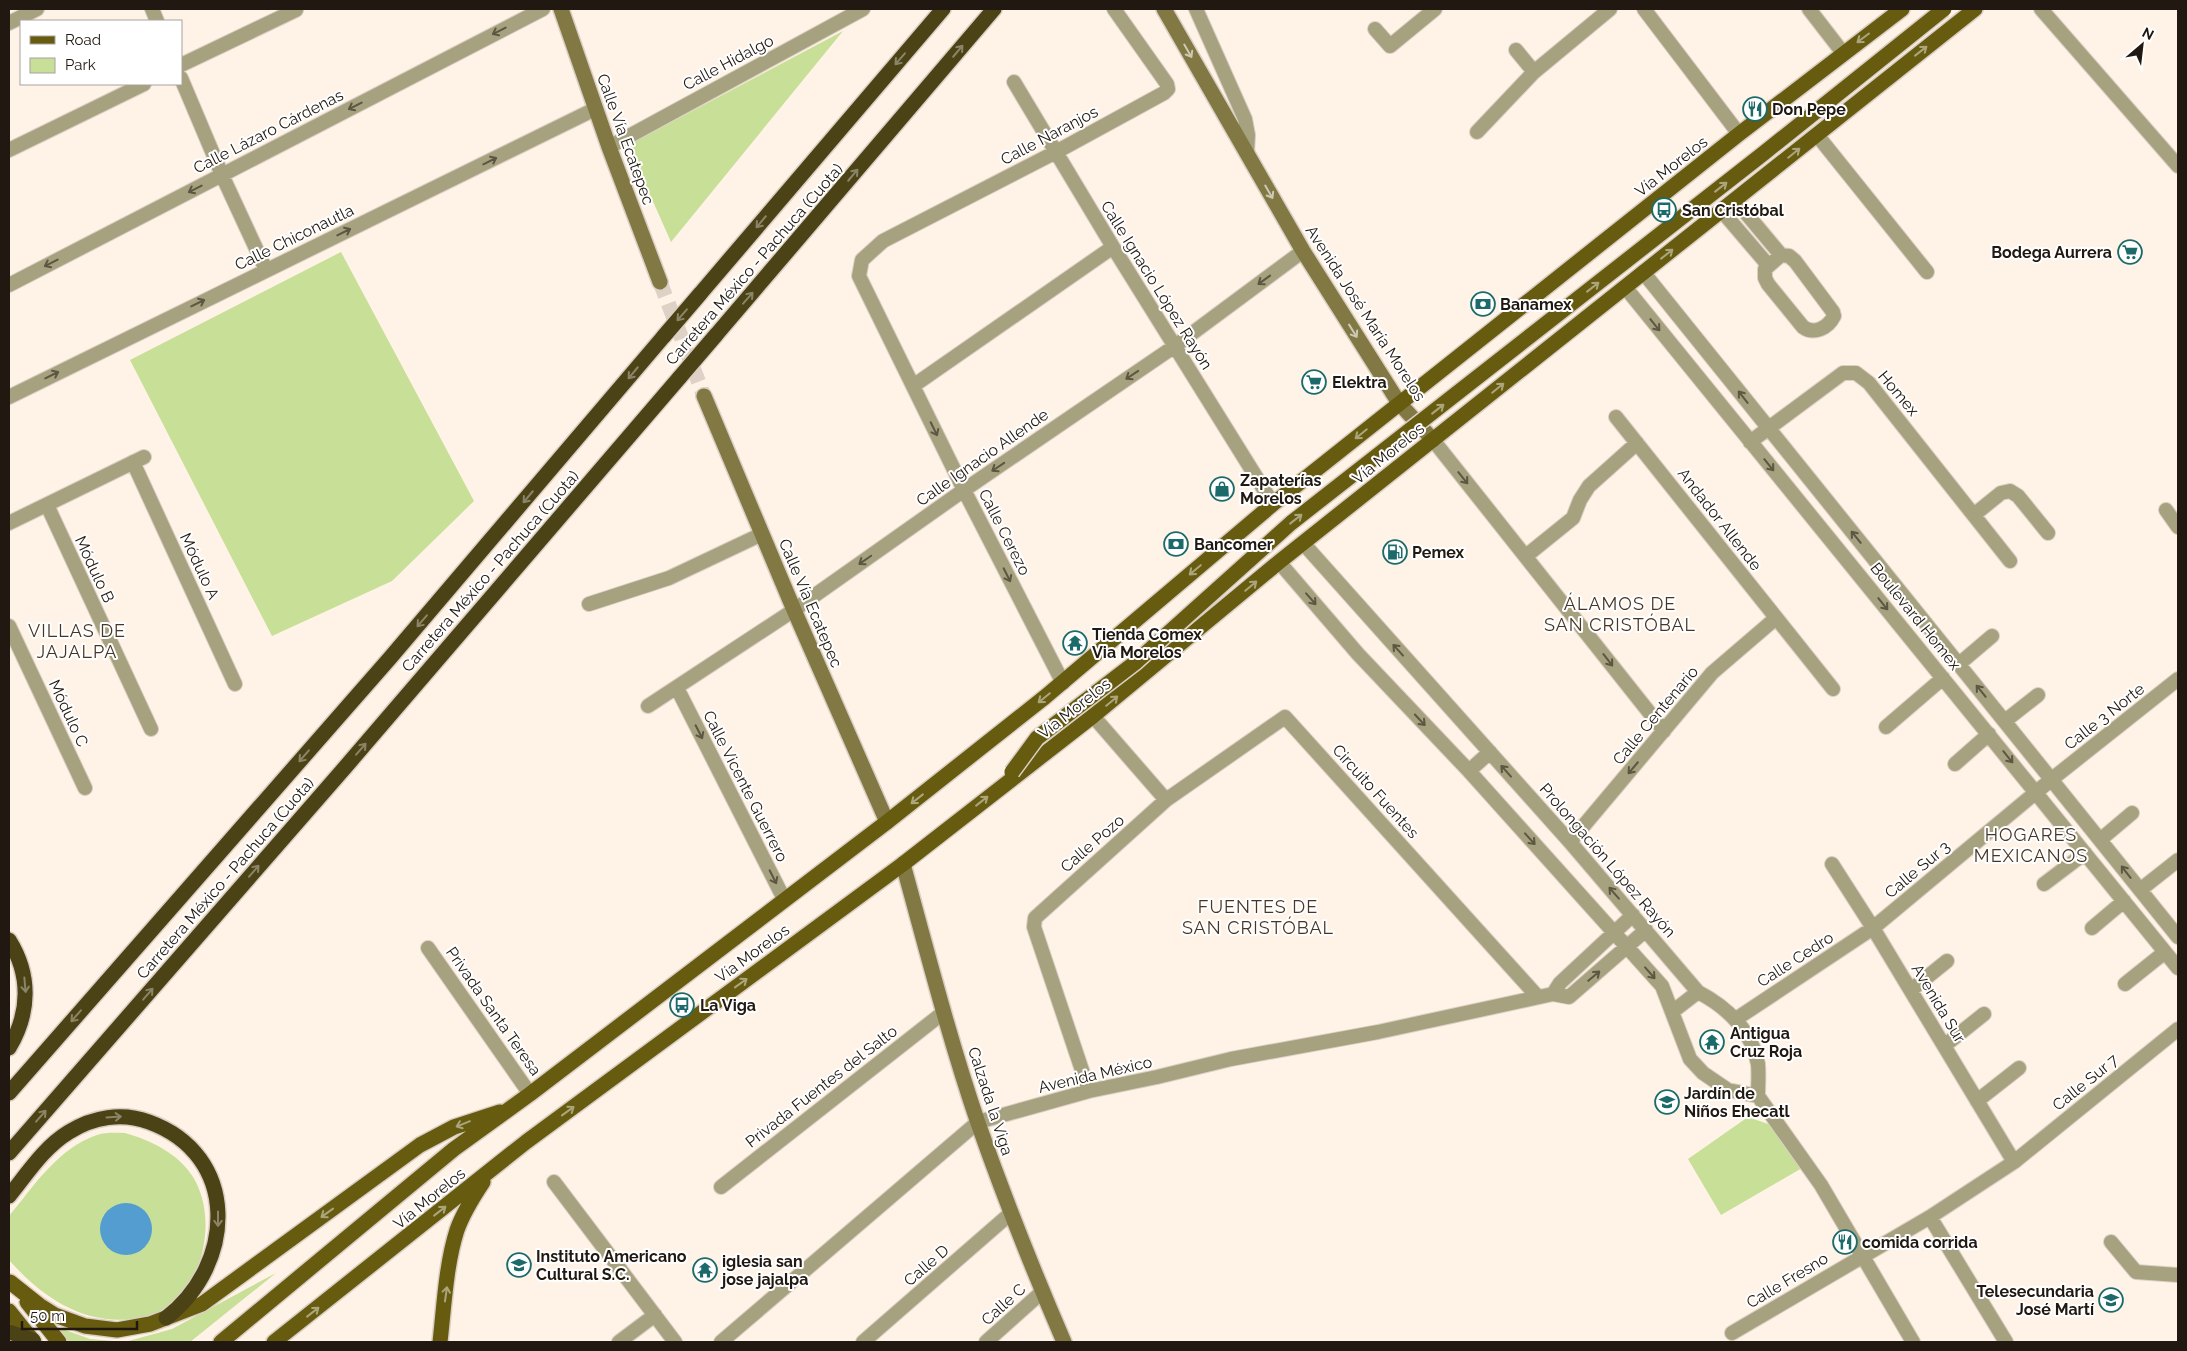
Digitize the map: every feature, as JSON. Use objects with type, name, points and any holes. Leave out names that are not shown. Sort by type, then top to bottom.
[{"type":"highway","name":"Carretera México - Pachuca (Cuota)","points":[[9,1093],[390,658],[943,9]]},
{"type":"highway","name":"Carretera México - Pachuca (Cuota)","points":[[9,1153],[342,771],[994,9]]},
{"type":"highway","points":[[9,940],[21,963],[26,993],[21,1023],[9,1048]]},
{"type":"highway","points":[[9,1196],[56,1141],[68,1132],[92,1121],[116,1117],[142,1120],[169,1131],[198,1158],[210,1179],[217,1206],[217,1236],[214,1251],[203,1278],[186,1301],[166,1318]]},
{"type":"highway","points":[[9,1332],[33,1341]]},
{"type":"main road","name":"Calle Vía Ecatepec","points":[[561,9],[595,110],[660,282]]},
{"type":"main road","name":"Avenida José María Morelos","points":[[1164,9],[1303,251],[1399,403],[1433,440]]},
{"type":"main road","name":"Vía Morelos","points":[[221,1342],[454,1150],[887,822],[1063,683],[1273,504],[1739,134],[1902,9]]},
{"type":"main road","points":[[1008,778],[1038,738],[1136,662],[1291,523],[1944,9]]},
{"type":"main road","name":"Vía Morelos","points":[[274,1342],[526,1142],[903,864],[1008,778],[1093,716],[1279,562],[1975,9]]},
{"type":"main road","name":"Calle Vía Ecatepec","points":[[704,396],[794,610],[887,822]]},
{"type":"main road","name":"Calzada la Viga","points":[[903,864],[944,1012],[978,1122],[1011,1213],[1064,1342]]},
{"type":"main road","points":[[10,1281],[39,1305],[55,1315],[85,1326],[101,1329],[125,1329],[150,1324],[202,1304],[420,1145],[463,1124],[509,1110]]},
{"type":"main road","points":[[440,1342],[453,1247],[457,1231],[473,1197],[494,1168]]},
{"type":"main road","points":[[10,1281],[59,1342]]},
{"type":"main road","points":[[9,1312],[33,1341]]},
{"type":"street","points":[[9,23],[37,9]]},
{"type":"street","name":"Calle Lázaro Cárdenas","points":[[9,285],[543,9]]},
{"type":"street","name":"Calle Hidalgo","points":[[609,147],[863,9]]},
{"type":"street","name":"Calle Naranjos","points":[[862,260],[883,241],[1164,94],[1168,89],[1167,84],[1114,9]]},
{"type":"street","points":[[1196,9],[1245,119],[1248,135],[1247,152]]},
{"type":"street","points":[[1375,29],[1390,46],[1435,9]]},
{"type":"street","points":[[1477,132],[1534,72],[1610,9]]},
{"type":"street","points":[[1644,9],[1739,134]]},
{"type":"street","points":[[1809,9],[1843,53]]},
{"type":"street","points":[[2041,9],[2178,166]]},
{"type":"street","points":[[182,65],[296,10]]},
{"type":"street","points":[[1516,50],[1534,72]]},
{"type":"street","points":[[182,80],[222,175],[266,270]]},
{"type":"street","name":"Calle Ignacio López Rayón","points":[[1014,82],[1113,247],[1273,504]]},
{"type":"street","points":[[9,150],[142,85]]},
{"type":"street","name":"Calle Chiconautla","points":[[9,397],[595,110]]},
{"type":"street","points":[[1817,135],[1927,272]]},
{"type":"street","points":[[1735,200],[1781,255],[1789,256],[1795,261],[1831,308],[1834,316],[1830,322],[1816,331],[1809,331],[1803,328],[1768,284],[1764,273],[1768,265],[1781,255]]},
{"type":"street","points":[[1721,210],[1768,265]]},
{"type":"street","points":[[913,386],[1113,247]]},
{"type":"street","name":"Calle Ignacio Allende","points":[[648,706],[794,610],[964,490],[1174,346],[1303,251]]},
{"type":"street","name":"Calle Cerezo","points":[[862,260],[859,276],[964,490],[1063,683]]},
{"type":"street","name":"Boulevard Homex","points":[[1643,272],[2006,721],[2178,938]]},
{"type":"street","name":"Boulevard Homex","points":[[1625,287],[2178,968]]},
{"type":"street","name":"Homex","points":[[1750,442],[1843,373],[1856,373],[1869,383],[1975,514],[2010,561]]},
{"type":"street","name":"Andador Allende","points":[[1616,417],[1833,689]]},
{"type":"street","name":"Avenida José María Morelos","points":[[1433,440],[1664,731]]},
{"type":"street","points":[[1526,556],[1573,518],[1580,500],[1589,486],[1637,443]]},
{"type":"street","name":"Módulo A","points":[[47,505],[138,460],[235,684]]},
{"type":"street","points":[[1975,514],[2001,493],[2010,491],[2018,496],[2048,533]]},
{"type":"street","points":[[9,523],[47,505]]},
{"type":"street","name":"Módulo B","points":[[47,505],[151,729]]},
{"type":"street","points":[[2166,510],[2178,527]]},
{"type":"street","points":[[589,604],[669,578],[762,534]]},
{"type":"street","name":"Prolongación López Rayón","points":[[1303,543],[1570,842],[1698,992],[1714,1001],[1736,1019],[1748,1039],[1758,1064],[1758,1096]]},
{"type":"street","points":[[1279,562],[1358,654],[1469,771],[1662,986],[1690,1059],[1702,1072],[1728,1090],[1758,1096],[1799,1151],[1914,1342]]},
{"type":"street","points":[[1862,578],[1878,564]]},
{"type":"street","name":"Calle Centenario","points":[[1570,842],[1712,673],[1776,618]]},
{"type":"street","name":"Módulo C","points":[[9,626],[86,788]]},
{"type":"street","points":[[1959,664],[1992,636]]},
{"type":"street","points":[[1886,727],[1943,678]]},
{"type":"street","name":"Calle 3 Norte","points":[[2052,779],[2178,680]]},
{"type":"street","name":"Calle Vicente Guerrero","points":[[677,688],[784,899]]},
{"type":"street","points":[[2006,721],[2038,696]]},
{"type":"street","points":[[1093,716],[1166,800]]},
{"type":"street","name":"Circuito Fuentes","points":[[1166,800],[1285,717],[1538,997]]},
{"type":"street","points":[[1955,764],[1989,734]]},
{"type":"street","points":[[1469,771],[1490,752]]},
{"type":"street","name":"Calle Sur 3","points":[[1873,928],[2052,779]]},
{"type":"street","name":"Calle Pozo","points":[[1089,1091],[1034,927],[1035,918],[1040,911],[1166,800]]},
{"type":"street","points":[[2100,840],[2132,814]]},
{"type":"street","points":[[2044,884],[2085,852]]},
{"type":"street","points":[[2140,890],[2178,860]]},
{"type":"street","name":"Avenida Sur","points":[[1832,864],[1911,990],[2014,1162]]},
{"type":"street","points":[[2092,928],[2124,901]]},
{"type":"street","points":[[1553,994],[1560,983],[1633,915]]},
{"type":"street","name":"Calle Cedro","points":[[1736,1019],[1873,928]]},
{"type":"street","name":"Avenida México","points":[[721,1342],[978,1122],[1089,1091],[1231,1060],[1378,1032],[1553,994],[1569,997],[1646,930]]},
{"type":"street","name":"Privada Santa Teresa","points":[[428,948],[530,1094]]},
{"type":"street","points":[[2125,984],[2165,952]]},
{"type":"street","points":[[1911,990],[1948,960]]},
{"type":"street","points":[[1672,1012],[1698,992]]},
{"type":"street","name":"Privada Fuentes del Salto","points":[[721,1187],[944,1012]]},
{"type":"street","points":[[1944,1046],[1984,1014]]},
{"type":"street","name":"Calle Sur 7","points":[[2014,1162],[2178,1029]]},
{"type":"street","points":[[1977,1101],[2019,1068]]},
{"type":"street","name":"Calle Fresno","points":[[1732,1333],[1930,1217],[2014,1162]]},
{"type":"street","points":[[554,1182],[674,1342]]},
{"type":"street","name":"Calle D","points":[[863,1342],[1011,1213]]},
{"type":"street","points":[[1930,1217],[2006,1342]]},
{"type":"street","points":[[2112,1242],[2136,1272],[2178,1275]]},
{"type":"street","name":"Calle C","points":[[986,1342],[1042,1292]]},
{"type":"street","points":[[619,1342],[655,1315]]},
{"type":"green space","points":[[843,31],[671,242],[628,145]]},
{"type":"green space","points":[[341,252],[474,501],[392,581],[272,636],[130,360]]},
{"type":"green space","points":[[1748,1117],[1768,1124],[1781,1133],[1802,1168],[1721,1215],[1688,1159]]},
{"type":"green space","points":[[125,1133],[144,1139],[163,1149],[180,1161],[187,1169],[201,1195],[205,1214],[205,1235],[201,1256],[194,1275],[183,1292],[169,1306],[148,1318],[114,1320],[80,1312],[64,1305],[49,1296],[21,1273],[9,1260],[9,1216],[48,1169],[70,1149],[97,1135]]},
{"type":"green space","points":[[276,1273],[190,1342],[125,1342],[172,1329]]},
{"type":"green space","points":[[57,1327],[90,1339],[125,1342],[69,1342]]},
{"type":"water","points":[[121,1203],[131,1203],[145,1210],[152,1224],[152,1234],[145,1248],[131,1255],[121,1255],[111,1251],[104,1244],[100,1234],[100,1224],[104,1214],[111,1207]]},
{"type":"tunnel","points":[[660,282],[704,396]]},
{"type":"place","name":"Don Pepe","points":[[1755,109]]},
{"type":"place","name":"San Cristóbal","points":[[1664,210]]},
{"type":"place","name":"Bodega Aurrera","points":[[2130,252]]},
{"type":"place","name":"Banamex","points":[[1483,304]]},
{"type":"place","name":"Elektra","points":[[1314,382]]},
{"type":"place","name":"Zapaterías Morelos","points":[[1222,489]]},
{"type":"place","name":"Bancomer","points":[[1176,544]]},
{"type":"place","name":"Pemex","points":[[1395,552]]},
{"type":"place","name":"Tienda Comex Via Morelos","points":[[1075,643]]},
{"type":"place","name":"La Viga","points":[[682,1005]]},
{"type":"place","name":"Antigua Cruz Roja","points":[[1712,1042]]},
{"type":"place","name":"Jardín de Niños Ehecatl","points":[[1667,1102]]},
{"type":"place","name":"comida corrida","points":[[1845,1242]]},
{"type":"place","name":"Instituto Americano Cultural S.C.","points":[[519,1265]]},
{"type":"place","name":"iglesia san jose jajalpa","points":[[705,1270]]},
{"type":"place","name":"Telesecundaria José Martí","points":[[2111,1300]]},
{"type":"district","name":"ÁLAMOS DE SAN CRISTÓBAL","points":[[1620,614]]},
{"type":"district","name":"VILLAS DE JAJALPA","points":[[77,641]]},
{"type":"district","name":"HOGARES MEXICANOS","points":[[2031,845]]},
{"type":"district","name":"FUENTES DE SAN CRISTÓBAL","points":[[1258,918]]}]
